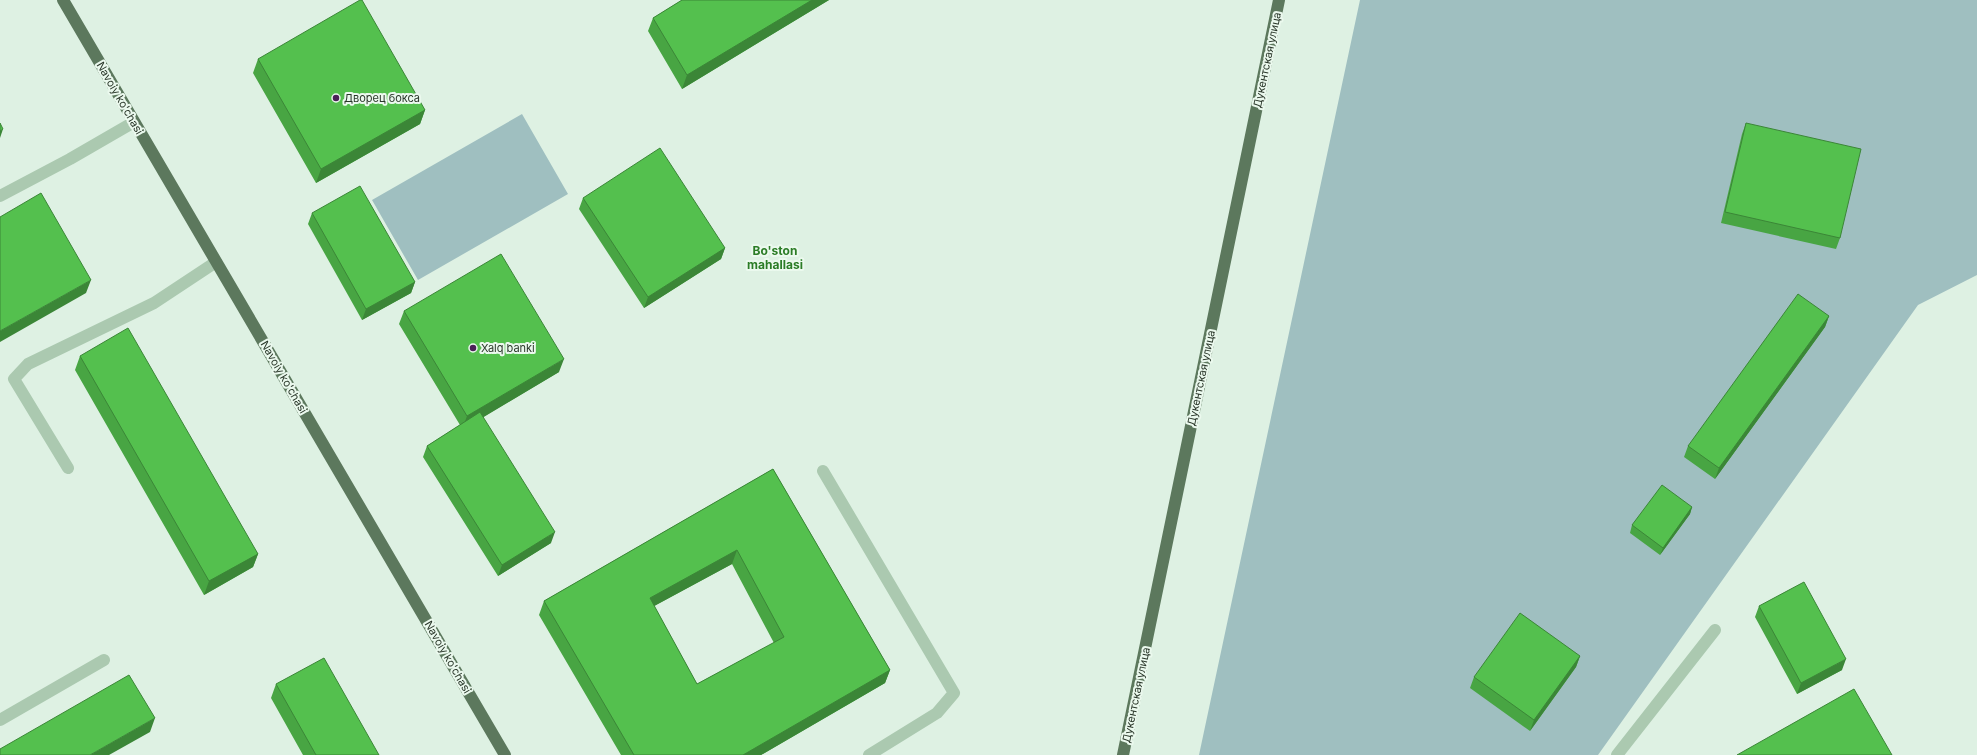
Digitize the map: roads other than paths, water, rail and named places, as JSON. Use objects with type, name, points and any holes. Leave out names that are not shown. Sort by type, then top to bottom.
[{"type":"main road","name":"Navoiy ko'chasi","points":[[63,0],[505,755]]},
{"type":"main road","name":"Дукентская улица","points":[[1123,755],[1279,0]]},
{"type":"lane","points":[[0,196],[70,159],[134,122]]},
{"type":"lane","points":[[68,468],[14,379],[28,364],[154,303],[216,262]]},
{"type":"lane","points":[[823,471],[954,693],[937,714],[869,755]]},
{"type":"lane","points":[[1617,755],[1715,630]]},
{"type":"lane","points":[[0,720],[104,660]]},
{"type":"place","name":"Дворец бокса","points":[[336,98]]},
{"type":"place","name":"Xalq banki","points":[[473,348]]},
{"type":"district","name":"Bo'ston mahallasi","points":[[775,257]]}]
